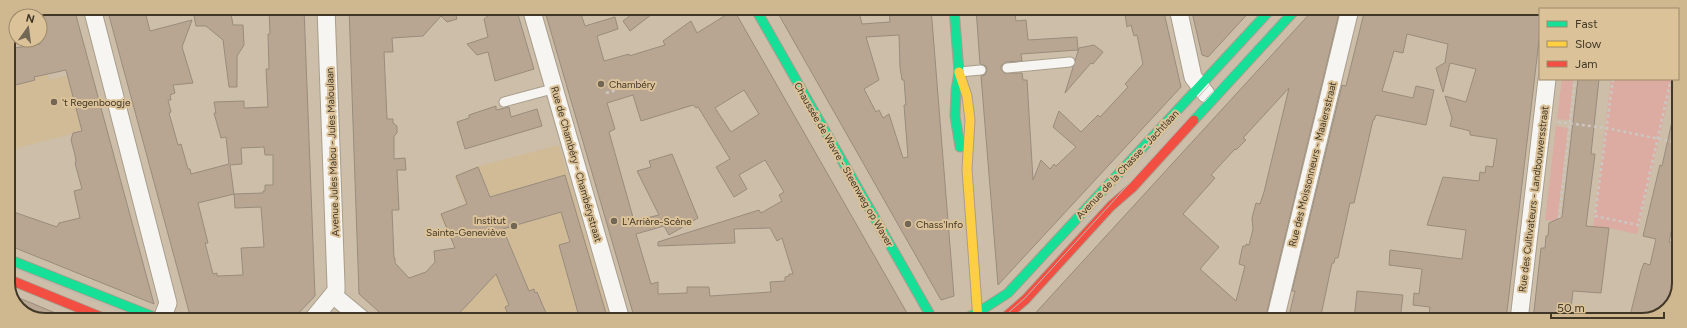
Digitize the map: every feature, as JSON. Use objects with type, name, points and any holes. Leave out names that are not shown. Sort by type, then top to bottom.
[{"type":"street","points":[[94,15],[168,303],[164,313]]},
{"type":"street","name":"Avenue Jules Malou - Jules Maloulaan","points":[[326,15],[336,285],[336,291],[333,295]]},
{"type":"street","name":"Rue de Chambéry - Chambérystraat","points":[[533,15],[556,88],[619,313]]},
{"type":"street","name":"Chaussée de Wavre - Steenweg op Waver","points":[[759,15],[929,313]]},
{"type":"street","points":[[955,15],[959,72],[956,90],[956,116],[959,146],[967,169]]},
{"type":"street","points":[[1180,15],[1193,77],[1206,94]]},
{"type":"street","name":"Avenue de la Chasse - Jachtlaan","points":[[1010,313],[1026,299],[1111,206],[1133,187],[1266,15]]},
{"type":"street","name":"Avenue de la Chasse - Jachtlaan","points":[[981,313],[1008,293],[1206,94],[1289,15]]},
{"type":"street","name":"Rue des Moissonneurs - Maaiersstraat","points":[[1277,313],[1348,15]]},
{"type":"street","points":[[959,72],[967,90],[971,115],[970,146],[967,169],[977,313]]},
{"type":"street","name":"Rue des Cultivateurs - Landbouwersstraat","points":[[1520,313],[1547,80]]},
{"type":"street","points":[[15,262],[144,313]]},
{"type":"street","points":[[15,282],[91,313]]},
{"type":"street","points":[[318,313],[333,295],[354,313]]},
{"type":"lane","name":"Avenue de la Chasse - Jachtlaan","points":[[1002,313],[1022,295],[1277,15]]},
{"type":"lane","points":[[1007,68],[1070,62]]},
{"type":"lane","points":[[959,72],[981,70]]},
{"type":"lane","points":[[504,102],[556,88]]},
{"type":"lane","name":"Avenue de la Chasse - Jachtlaan","points":[[1111,206],[1114,194]]},
{"type":"lane","points":[[15,272],[74,296]]},
{"type":"path","points":[[1559,218],[1575,80]]},
{"type":"path","points":[[1612,80],[1595,216],[1638,225],[1671,80]]},
{"type":"path","points":[[606,93],[617,90],[615,82]]},
{"type":"path","points":[[1554,121],[1606,128],[1672,141]]},
{"type":"shaded area","name":"'t Regenboogje","points":[[15,48],[26,48],[28,56],[47,69],[49,80],[91,70],[105,125],[15,149]]},
{"type":"shaded area","points":[[1562,80],[1573,80],[1569,120],[1557,119]]},
{"type":"shaded area","points":[[1611,80],[1672,80],[1637,234],[1609,228],[1593,227]]},
{"type":"shaded area","points":[[1556,126],[1568,128],[1557,222],[1545,220]]},
{"type":"shaded area","name":"Institut Sainte-Geneviève","points":[[559,145],[608,313],[442,313],[465,270],[439,214],[466,205],[454,176],[479,166]]},
{"type":"building","points":[[48,15],[76,15],[154,304],[15,248],[15,212],[57,227],[59,223],[80,218],[74,191],[82,189],[71,140],[73,133],[82,131],[66,70],[34,77],[35,80],[15,85],[15,48],[48,48]]},
{"type":"building","points":[[109,15],[146,15],[150,31],[192,20],[182,47],[193,83],[173,85],[175,93],[170,95],[171,100],[168,100],[171,112],[169,113],[178,145],[181,144],[188,169],[190,169],[191,174],[229,164],[226,137],[221,138],[214,113],[216,113],[214,102],[244,101],[244,108],[268,107],[266,69],[269,69],[269,15],[304,15],[315,296],[299,313],[189,313]],"holes":[[[264,147],[265,155],[273,155],[273,185],[265,185],[265,191],[263,191],[263,193],[234,194],[230,165],[242,164],[241,148]],[[234,194],[235,208],[261,207],[264,247],[241,248],[243,275],[217,276],[217,273],[213,274],[205,243],[208,243],[198,203]]]},
{"type":"building","points":[[194,15],[231,15],[233,25],[243,25],[244,45],[237,56],[237,87],[229,87],[223,40],[206,26],[196,26]]},
{"type":"building","points":[[349,15],[456,15],[457,19],[447,22],[441,16],[423,36],[392,38],[393,52],[384,52],[387,119],[393,119],[393,123],[397,126],[397,133],[394,136],[394,159],[405,158],[406,170],[397,170],[399,210],[392,210],[395,263],[409,278],[426,272],[435,262],[434,251],[455,248],[441,214],[467,204],[456,176],[478,167],[490,197],[565,175],[606,313],[578,313],[559,245],[570,242],[561,212],[503,229],[529,291],[534,289],[535,293],[537,292],[546,313],[507,313],[505,307],[509,305],[496,274],[460,313],[380,313],[359,294]]},
{"type":"building","points":[[518,15],[534,69],[495,81],[488,52],[477,55],[467,44],[488,37],[484,19],[488,16]]},
{"type":"building","points":[[546,15],[581,15],[585,26],[615,17],[618,29],[597,36],[604,61],[629,54],[629,56],[665,45],[663,41],[691,21],[697,33],[726,15],[737,15],[907,313],[633,313]],"holes":[[[744,90],[759,114],[731,132],[715,108]],[[633,95],[641,121],[693,105],[696,108],[698,107],[730,159],[716,167],[734,197],[747,189],[739,175],[765,160],[784,192],[779,195],[782,201],[761,213],[759,210],[658,242],[658,246],[735,243],[734,229],[770,228],[777,241],[782,238],[793,274],[789,274],[789,276],[785,277],[785,281],[770,282],[771,292],[710,296],[709,287],[687,287],[687,293],[658,294],[658,282],[651,284],[636,234],[664,226],[669,235],[698,218],[672,154],[649,161],[651,167],[637,171],[659,215],[634,221],[609,132],[615,129],[607,103]]]},
{"type":"building","points":[[631,15],[651,15],[630,31],[623,21]]},
{"type":"building","points":[[779,15],[860,15],[862,24],[890,22],[890,15],[932,15],[954,296],[941,300]],"holes":[[[899,35],[902,80],[904,80],[906,105],[904,105],[908,157],[903,158],[889,114],[883,118],[879,110],[876,112],[864,89],[879,80],[866,37]]]},
{"type":"building","points":[[976,15],[1015,15],[1016,21],[1026,20],[1028,40],[1077,37],[1078,50],[1021,54],[1022,61],[1006,62],[1001,66],[1004,73],[1022,73],[1023,80],[1027,80],[1033,180],[1041,160],[1050,169],[1054,164],[1056,166],[1076,147],[1053,127],[1059,111],[1081,132],[1098,115],[1100,117],[1128,87],[1125,84],[1143,64],[1137,35],[1134,36],[1131,25],[1127,27],[1125,15],[1165,15],[1181,87],[998,285],[981,76],[985,75],[987,70],[986,66],[980,64]]},
{"type":"building","points":[[1193,15],[1247,15],[1208,57],[1202,55]]},
{"type":"building","points":[[1309,15],[1339,15],[1267,313],[1035,313]],"holes":[[[1289,88],[1260,204],[1256,203],[1252,218],[1253,229],[1249,245],[1246,244],[1246,246],[1243,246],[1242,249],[1239,264],[1245,266],[1236,301],[1200,269],[1219,247],[1183,214],[1215,178],[1211,175],[1235,149],[1236,150],[1246,140],[1243,138]]]},
{"type":"building","points":[[1364,15],[1539,15],[1539,40],[1507,313],[1429,313],[1430,307],[1413,305],[1414,293],[1419,294],[1422,269],[1389,265],[1390,250],[1462,259],[1466,230],[1427,225],[1443,177],[1479,181],[1480,172],[1485,173],[1486,166],[1493,167],[1497,139],[1470,135],[1470,131],[1450,126],[1452,118],[1445,96],[1466,102],[1476,69],[1450,63],[1443,92],[1436,68],[1446,62],[1448,44],[1407,34],[1403,53],[1394,51],[1382,91],[1413,98],[1416,86],[1434,90],[1426,125],[1376,115],[1373,120],[1354,203],[1350,203],[1338,258],[1335,258],[1334,263],[1332,263],[1321,313],[1290,313],[1295,291],[1292,291],[1342,85],[1346,86]]},
{"type":"building","points":[[1094,45],[1103,52],[1093,64],[1091,63],[1065,93],[1079,48]]},
{"type":"building","points":[[1578,80],[1599,80],[1591,154],[1595,154],[1586,226],[1609,228],[1601,293],[1573,291],[1570,313],[1534,313],[1541,248],[1545,248],[1549,223],[1562,217]]},
{"type":"building","points":[[496,106],[496,110],[509,107],[511,117],[537,109],[542,126],[465,149],[457,122],[469,118],[469,115]]},
{"type":"building","points":[[1672,121],[1672,228],[1669,242],[1672,243],[1671,289],[1666,301],[1657,309],[1642,313],[1631,313],[1641,271],[1644,263],[1650,265],[1656,239],[1643,236],[1660,165],[1662,166]]},
{"type":"building","points":[[1357,291],[1403,295],[1401,313],[1355,313]]},
{"type":"building","points":[[19,298],[56,313],[33,311],[25,306]]},
{"type":"tram line","points":[[997,313],[1019,293],[1274,15]]},
{"type":"tram line","points":[[1008,313],[1025,298],[1283,15]]},
{"type":"tram line","points":[[15,269],[124,313]]},
{"type":"traffic: fast","points":[[759,15],[929,313]]},
{"type":"traffic: fast","points":[[955,15],[959,72],[956,90],[955,116],[960,147]]},
{"type":"traffic: fast","points":[[977,313],[1008,293],[1265,15]]},
{"type":"traffic: fast","points":[[1194,120],[1290,15]]},
{"type":"traffic: fast","points":[[15,262],[144,313]]},
{"type":"traffic: slow","points":[[959,72],[967,96],[970,120],[967,169],[977,313]]},
{"type":"traffic: jam","points":[[1010,313],[1026,299],[1111,206],[1133,187],[1194,120]]},
{"type":"traffic: jam","points":[[15,282],[91,313]]},
{"type":"place","name":"Chambéry","points":[[601,84]]},
{"type":"place","name":"'t Regenboogje","points":[[54,102]]},
{"type":"place","name":"L'Arrière-Scène","points":[[614,221]]},
{"type":"place","name":"Chass'Info","points":[[908,224]]},
{"type":"place","name":"Institut Sainte-Geneviève","points":[[514,226]]}]
